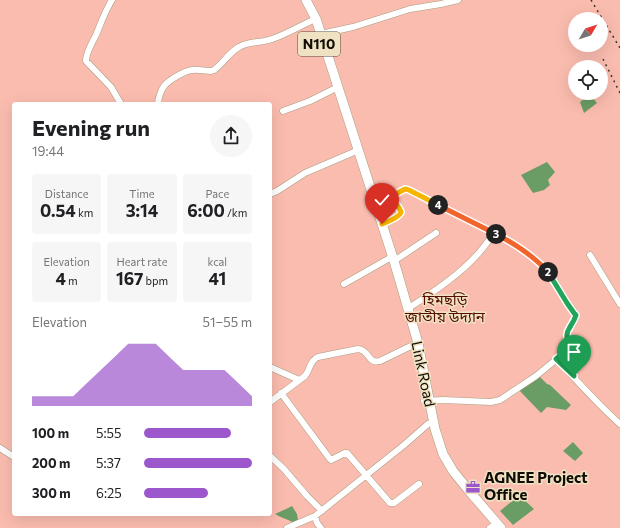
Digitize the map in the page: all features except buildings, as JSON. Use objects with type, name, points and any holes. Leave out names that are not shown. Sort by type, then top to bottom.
[{"type":"highway","name":"Link Road","points":[[300,0],[311,21],[336,88],[382,224],[426,401],[443,454],[453,471],[495,527]]},
{"type":"highway","name":"Link Road","points":[[306,0],[316,19],[321,34],[354,152],[418,344],[428,424],[436,450],[447,471],[495,527]]},
{"type":"street","points":[[112,0],[88,50],[86,61],[111,87],[120,102]]},
{"type":"street","points":[[321,34],[353,27],[410,9],[458,0]]},
{"type":"street","points":[[159,102],[163,87],[185,72],[192,70],[214,70],[231,52],[238,47],[245,44],[270,40],[311,21]]},
{"type":"street","points":[[283,111],[310,102],[336,88]]},
{"type":"street","points":[[272,193],[305,173],[354,152]]},
{"type":"street","points":[[376,206],[405,189],[410,190],[418,196],[494,234],[521,249],[539,262],[550,274],[576,315],[567,331],[566,337],[570,346],[569,349],[536,376],[500,400],[491,402],[426,401]]},
{"type":"street","points":[[382,224],[400,214],[401,211],[392,197]]},
{"type":"street","points":[[344,284],[391,260],[436,233]]},
{"type":"street","points":[[407,309],[434,291],[469,263],[494,234]]},
{"type":"street","points":[[590,255],[620,304]]},
{"type":"street","points":[[272,401],[307,374],[312,361],[315,358],[362,350],[365,351],[372,361],[375,362],[412,345]]},
{"type":"street","points":[[556,359],[596,402],[620,424]]},
{"type":"street","points":[[272,367],[299,380]]},
{"type":"street","points":[[281,394],[330,459],[332,460],[345,453],[347,454],[390,503],[394,503],[418,484]]},
{"type":"street","points":[[287,528],[315,516],[322,511],[428,424]]},
{"type":"street","points":[[0,448],[12,456]]},
{"type":"street","points":[[272,458],[322,511]]},
{"type":"street","points":[[315,516],[317,526]]},
{"type":"green space","name":"হিমছড়ি জাতীয় উদ্যান","points":[[0,0],[620,0],[620,528],[0,528]]},
{"type":"shaded area","points":[[583,100],[594,100],[597,103],[584,113],[580,102]]},
{"type":"shaded area","points":[[547,162],[555,172],[548,180],[550,185],[544,190],[533,193],[521,175]]},
{"type":"shaded area","points":[[539,376],[571,405],[566,410],[547,407],[541,413],[519,390]]},
{"type":"shaded area","points":[[573,442],[583,453],[575,461],[563,451]]},
{"type":"shaded area","points":[[517,497],[521,497],[534,509],[513,525],[500,511]]},
{"type":"shaded area","points":[[292,506],[297,514],[298,520],[294,523],[275,514],[286,509]]},
{"type":"railway","points":[[591,0],[620,48]]},
{"type":"railway","points":[[603,59],[620,93]]},
{"type":"place","name":"AGNEE Project Office","points":[[473,487]]},
{"type":"route","points":[[382,224],[400,214],[401,211],[392,197],[407,189],[418,196],[441,206],[507,240],[529,254],[550,274],[576,315],[567,331],[566,337],[570,346],[569,349],[556,359],[574,376]]}]
